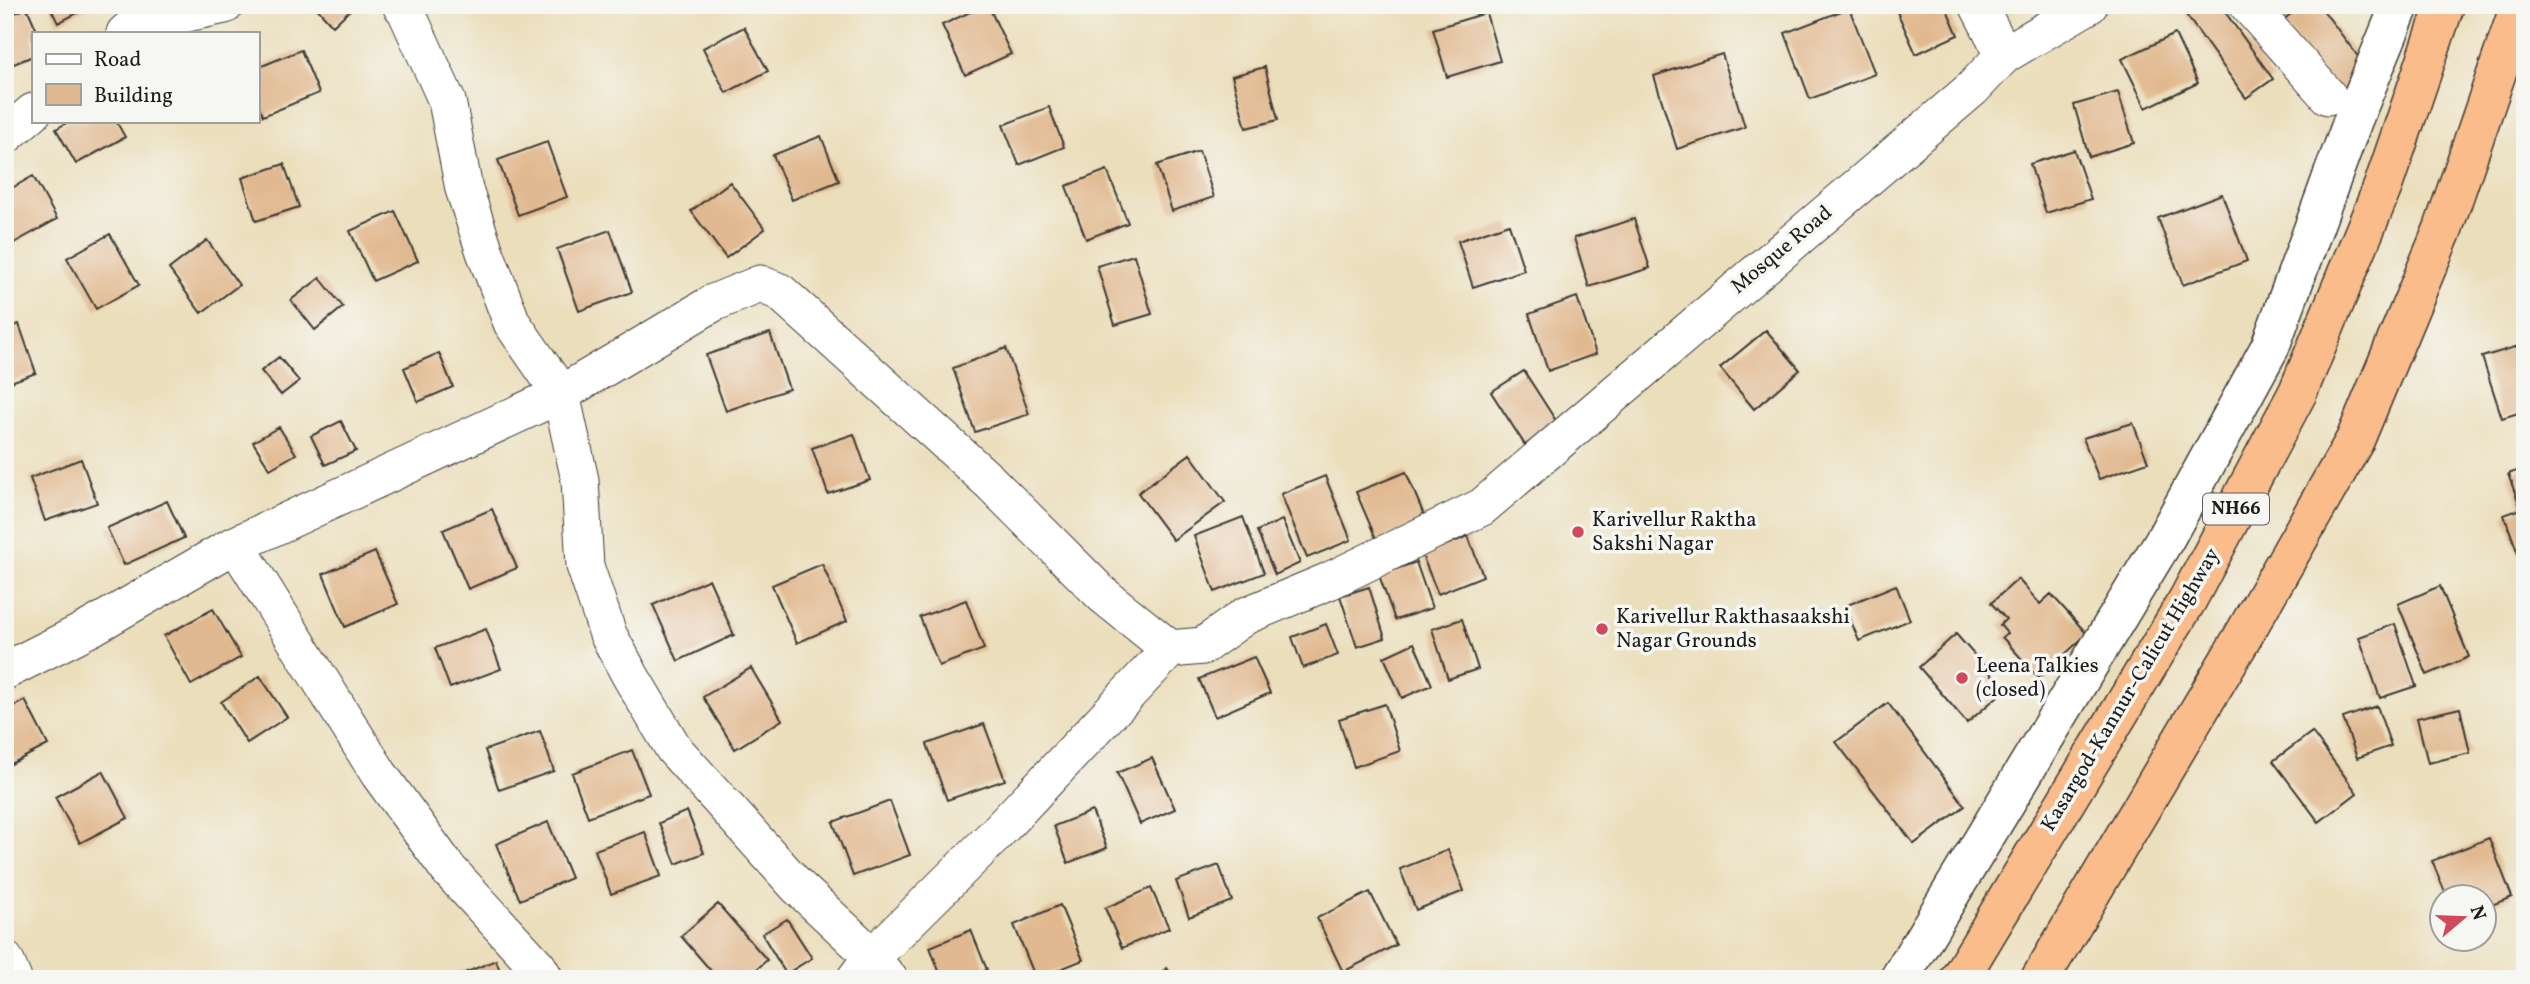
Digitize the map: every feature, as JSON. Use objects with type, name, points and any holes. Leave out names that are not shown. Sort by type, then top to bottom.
[{"type":"highway","name":"Kasargod-Kannur-Calicut Highway","points":[[1959,979],[2188,599],[2298,392],[2383,186],[2445,5]]},
{"type":"highway","points":[[2040,979],[2242,638],[2355,440],[2443,229],[2520,5]]},
{"type":"street","points":[[126,32],[136,24],[225,5]]},
{"type":"street","points":[[5,671],[92,626],[236,545],[561,394],[713,303],[760,284],[780,292],[989,481],[1103,595],[1170,649],[991,839],[872,972],[674,749],[608,634],[585,566],[580,480],[561,394],[512,323],[464,189],[447,101],[401,5]]},
{"type":"street","points":[[1978,5],[2004,55]]},
{"type":"street","name":"Mosque Road","points":[[1170,649],[1203,646],[1245,616],[1353,570],[1482,507],[1972,89],[2004,55],[2089,5]]},
{"type":"street","points":[[2248,5],[2328,96]]},
{"type":"street","points":[[1899,979],[2166,537],[2270,347],[2353,120],[2400,5]]},
{"type":"street","points":[[5,136],[32,113]]},
{"type":"street","points":[[236,545],[379,774],[448,869],[538,967],[545,979]]},
{"type":"street","points":[[5,960],[13,979]]},
{"type":"building","points":[[49,5],[93,5],[58,23]]},
{"type":"building","points":[[314,5],[355,5],[333,26]]},
{"type":"building","points":[[988,5],[1011,54],[965,75],[942,25]]},
{"type":"building","points":[[1894,5],[1945,5],[1958,35],[1916,54]]},
{"type":"building","points":[[2179,5],[2220,5],[2273,79],[2246,98]]},
{"type":"building","points":[[2302,5],[2319,5],[2369,71],[2339,95],[2282,21]]},
{"type":"building","points":[[27,8],[38,32],[32,32],[32,56],[9,66],[5,58],[5,17]]},
{"type":"building","points":[[1849,8],[1875,74],[1810,99],[1785,33]]},
{"type":"building","points":[[1486,13],[1500,61],[1447,77],[1433,29]]},
{"type":"building","points":[[744,27],[768,71],[726,93],[703,48]]},
{"type":"building","points":[[2175,34],[2198,83],[2146,108],[2122,59]]},
{"type":"building","points":[[301,50],[319,93],[263,116],[259,107],[259,67]]},
{"type":"building","points":[[1722,54],[1745,127],[1677,149],[1654,76]]},
{"type":"building","points":[[1265,67],[1278,120],[1246,128],[1232,76]]},
{"type":"building","points":[[2118,92],[2134,143],[2089,157],[2074,105]]},
{"type":"building","points":[[1049,107],[1064,147],[1019,165],[1003,125]]},
{"type":"building","points":[[68,122],[117,122],[125,137],[76,164],[56,129]]},
{"type":"building","points":[[821,136],[839,181],[792,200],[773,155]]},
{"type":"building","points":[[547,142],[567,197],[518,215],[498,160]]},
{"type":"building","points":[[2074,150],[2091,199],[2046,213],[2030,164]]},
{"type":"building","points":[[1199,151],[1214,197],[1172,211],[1157,165]]},
{"type":"building","points":[[284,164],[299,207],[256,221],[242,178]]},
{"type":"building","points":[[1107,170],[1128,223],[1086,239],[1066,186]]},
{"type":"building","points":[[33,176],[57,219],[12,244],[5,233],[5,192]]},
{"type":"building","points":[[730,182],[765,229],[726,258],[691,211]]},
{"type":"building","points":[[2222,194],[2247,261],[2183,285],[2158,218]]},
{"type":"building","points":[[395,211],[418,261],[373,281],[350,231]]},
{"type":"building","points":[[1634,219],[1650,268],[1589,287],[1574,238]]},
{"type":"building","points":[[1509,224],[1524,270],[1473,287],[1458,241]]},
{"type":"building","points":[[610,230],[632,292],[579,311],[557,249]]},
{"type":"building","points":[[110,234],[139,285],[96,309],[67,258]]},
{"type":"building","points":[[207,240],[239,285],[201,313],[169,269]]},
{"type":"building","points":[[1134,255],[1152,314],[1115,325],[1097,266]]},
{"type":"building","points":[[320,278],[343,307],[315,330],[291,300]]},
{"type":"building","points":[[1577,297],[1596,354],[1548,371],[1529,314]]},
{"type":"building","points":[[19,324],[36,373],[5,384],[5,329]]},
{"type":"building","points":[[1766,330],[1800,370],[1754,409],[1720,368]]},
{"type":"building","points":[[770,333],[789,389],[726,411],[706,355]]},
{"type":"building","points":[[2525,344],[2525,411],[2502,418],[2482,357]]},
{"type":"building","points":[[1006,348],[1029,414],[975,432],[953,368]]},
{"type":"building","points":[[439,353],[453,387],[418,402],[404,368]]},
{"type":"building","points":[[279,357],[299,381],[281,395],[261,371]]},
{"type":"building","points":[[1524,371],[1558,424],[1525,445],[1491,392]]},
{"type":"building","points":[[341,421],[356,451],[325,465],[311,436]]},
{"type":"building","points":[[2133,423],[2148,462],[2099,479],[2083,438]]},
{"type":"building","points":[[279,427],[296,454],[270,469],[253,442]]},
{"type":"building","points":[[854,434],[870,480],[828,494],[812,448]]},
{"type":"building","points":[[1190,454],[1225,502],[1173,540],[1138,493]]},
{"type":"building","points":[[81,459],[97,503],[45,521],[30,478]]},
{"type":"building","points":[[2525,468],[2524,570],[2504,515],[2521,509],[2508,474]]},
{"type":"building","points":[[1406,472],[1426,520],[1377,541],[1356,492]]},
{"type":"building","points":[[1325,476],[1351,540],[1307,558],[1281,494]]},
{"type":"building","points":[[167,501],[184,538],[124,565],[107,528]]},
{"type":"building","points":[[492,509],[517,568],[468,589],[443,530]]},
{"type":"building","points":[[1243,517],[1264,573],[1215,592],[1194,536]]},
{"type":"building","points":[[1282,520],[1300,563],[1275,575],[1257,531]]},
{"type":"building","points":[[1468,536],[1483,576],[1438,594],[1422,555]]},
{"type":"building","points":[[375,552],[398,604],[345,627],[323,574]]},
{"type":"building","points":[[1416,562],[1432,608],[1395,620],[1379,575]]},
{"type":"building","points":[[822,564],[847,621],[797,643],[772,585]]},
{"type":"building","points":[[709,579],[734,635],[678,661],[653,605]]},
{"type":"building","points":[[2018,579],[2040,604],[2051,594],[2087,634],[2039,678],[2002,637],[2007,633],[2000,625],[2006,619],[1991,603]]},
{"type":"building","points":[[1896,585],[1910,620],[1859,641],[1845,606]]},
{"type":"building","points":[[2440,586],[2469,657],[2427,675],[2398,604]]},
{"type":"building","points":[[1369,587],[1385,638],[1357,647],[1340,596]]},
{"type":"building","points":[[966,600],[984,649],[939,666],[920,617]]},
{"type":"building","points":[[213,609],[241,657],[191,685],[164,636]]},
{"type":"building","points":[[1462,619],[1478,669],[1448,679],[1432,629]]},
{"type":"building","points":[[1326,624],[1338,655],[1303,668],[1292,637]]},
{"type":"building","points":[[2395,624],[2416,686],[2380,698],[2359,637]]},
{"type":"building","points":[[486,629],[501,669],[450,688],[435,648]]},
{"type":"building","name":"Leena Talkies (closed)","points":[[1956,634],[2005,690],[1967,723],[1919,667]]},
{"type":"building","points":[[1414,643],[1432,685],[1402,698],[1384,657]]},
{"type":"building","points":[[1254,657],[1270,693],[1215,717],[1199,679]]},
{"type":"building","points":[[751,668],[782,720],[735,749],[703,697]]},
{"type":"building","points":[[260,676],[287,717],[247,743],[221,702]]},
{"type":"building","points":[[25,700],[48,745],[5,767],[5,711]]},
{"type":"building","points":[[1888,703],[1965,806],[1914,844],[1836,742]]},
{"type":"building","points":[[1385,704],[1400,751],[1354,767],[1339,719]]},
{"type":"building","points":[[2377,706],[2391,746],[2357,758],[2343,718]]},
{"type":"building","points":[[2460,708],[2470,753],[2428,763],[2417,718]]},
{"type":"building","points":[[984,724],[1005,780],[947,800],[927,744]]},
{"type":"building","points":[[540,731],[554,771],[499,790],[485,750]]},
{"type":"building","points":[[2312,732],[2357,793],[2319,822],[2273,761]]},
{"type":"building","points":[[632,750],[649,794],[588,817],[572,773]]},
{"type":"building","points":[[1152,758],[1175,809],[1140,824],[1117,773]]},
{"type":"building","points":[[103,771],[128,818],[80,843],[55,797]]},
{"type":"building","points":[[890,801],[910,855],[853,876],[833,822]]},
{"type":"building","points":[[687,811],[704,853],[676,864],[659,823]]},
{"type":"building","points":[[1092,811],[1107,848],[1068,863],[1054,826]]},
{"type":"building","points":[[548,822],[571,878],[520,900],[496,844]]},
{"type":"building","points":[[645,832],[661,876],[611,894],[595,850]]},
{"type":"building","points":[[2489,838],[2512,897],[2498,902],[2498,883],[2441,883],[2432,861]]},
{"type":"building","points":[[1448,850],[1464,891],[1416,910],[1400,869]]},
{"type":"building","points":[[1219,865],[1232,901],[1189,917],[1176,881]]},
{"type":"building","points":[[1151,888],[1169,928],[1122,948],[1105,908]]},
{"type":"building","points":[[1370,892],[1396,945],[1343,972],[1317,918]]},
{"type":"building","points":[[718,904],[767,960],[746,979],[718,979],[681,936]]},
{"type":"building","points":[[1060,905],[1083,960],[1036,979],[1014,925]]},
{"type":"building","points":[[787,919],[812,958],[786,974],[762,934]]},
{"type":"building","points":[[971,930],[987,970],[964,979],[942,979],[930,947]]},
{"type":"building","points":[[496,960],[503,979],[458,979],[457,976]]},
{"type":"building","points":[[1167,968],[1174,979],[1152,979]]},
{"type":"place","name":"Karivellur Raktha Sakshi Nagar","points":[[1578,532]]},
{"type":"place","name":"Karivellur Rakthasaakshi Nagar Grounds","points":[[1602,629]]},
{"type":"place","name":"Leena Talkies (closed)","points":[[1962,678]]}]
